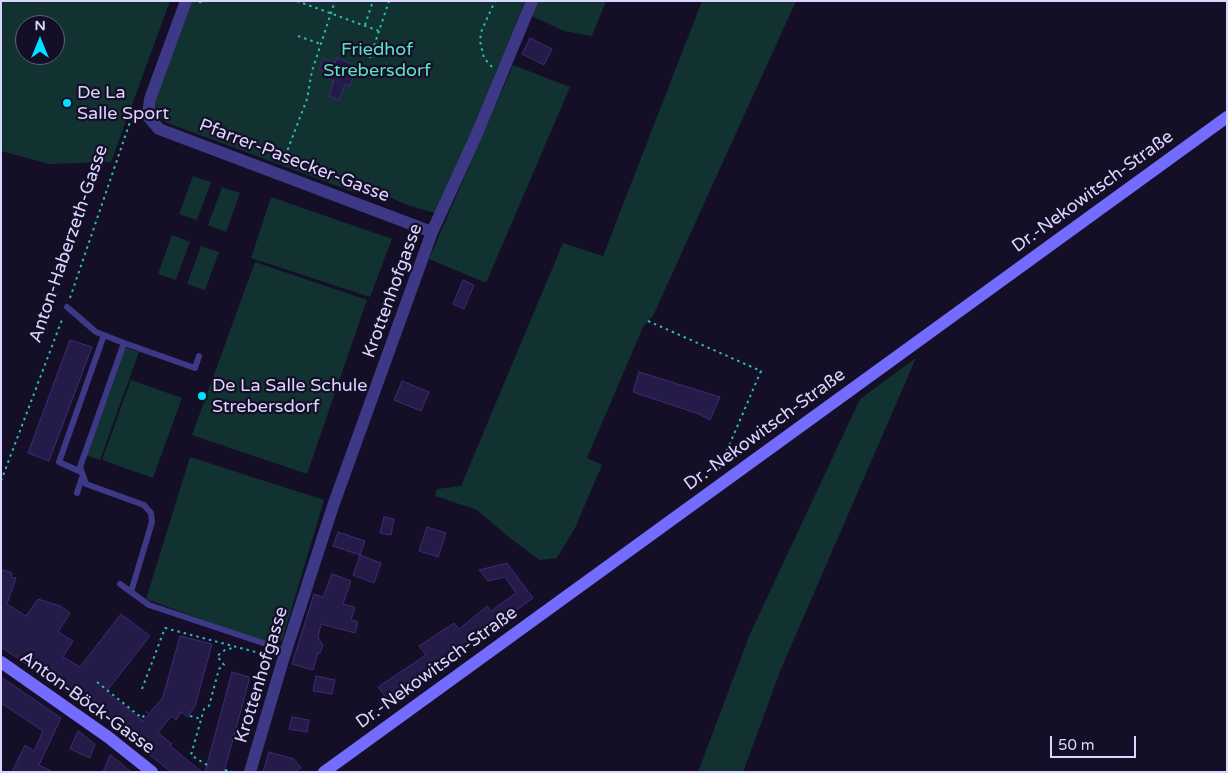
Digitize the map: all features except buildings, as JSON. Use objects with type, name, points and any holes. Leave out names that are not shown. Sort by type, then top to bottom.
[{"type":"main road","name":"Dr.-Nekowitsch-Straße","points":[[324,772],[1227,117]]},
{"type":"main road","name":"Anton-Böck-Gasse","points":[[1,662],[108,737],[152,772]]},
{"type":"street","points":[[148,116],[150,99],[186,1]]},
{"type":"street","name":"Krottenhofgasse","points":[[250,772],[333,506],[432,232],[532,1]]},
{"type":"street","name":"Pfarrer-Pasecker-Gasse","points":[[148,116],[159,129],[432,232]]},
{"type":"lane","points":[[67,307],[96,332],[124,343],[195,368],[199,356]]},
{"type":"lane","points":[[104,335],[59,462],[81,475],[86,484],[144,504],[151,513],[152,522],[131,592]]},
{"type":"lane","points":[[77,493],[81,475],[80,467],[124,343]]},
{"type":"lane","points":[[120,584],[149,605],[287,651]]},
{"type":"path","points":[[194,1],[206,1]]},
{"type":"path","points":[[297,1],[379,31]]},
{"type":"path","points":[[279,174],[307,99],[312,71],[335,1]]},
{"type":"path","points":[[364,26],[373,1]]},
{"type":"path","points":[[370,58],[389,1]]},
{"type":"path","points":[[495,1],[482,32],[481,46],[484,58],[492,67],[502,72]]},
{"type":"path","points":[[298,36],[321,44]]},
{"type":"path","name":"Anton-Haberzeth-Gasse","points":[[1,481],[67,307],[130,122],[148,116]]},
{"type":"path","points":[[648,321],[761,371],[709,493]]},
{"type":"path","points":[[142,689],[165,628],[268,655]]},
{"type":"path","points":[[207,765],[191,755],[204,709],[209,706],[219,669],[224,665],[217,656],[225,650],[237,647]]},
{"type":"path","points":[[97,682],[142,718],[147,712]]},
{"type":"path","points":[[190,716],[201,719]]},
{"type":"path","points":[[225,770],[233,772]]},
{"type":"green space","name":"De La Salle Sport","points":[[1,1],[170,1],[111,162],[49,164],[1,151]]},
{"type":"green space","name":"Friedhof Strebersdorf","points":[[190,1],[525,1],[438,214],[407,205],[360,184],[356,193],[165,122],[157,114],[155,100]]},
{"type":"green space","points":[[537,1],[606,1],[592,36],[564,31],[532,16]]},
{"type":"green space","points":[[702,1],[796,1],[653,316],[643,327],[587,458],[602,465],[575,528],[557,558],[539,560],[477,510],[435,496],[437,489],[461,486],[563,243],[603,256]]},
{"type":"green space","points":[[513,65],[570,87],[486,283],[429,259]]},
{"type":"green space","points":[[193,176],[211,182],[197,220],[179,214]]},
{"type":"green space","points":[[222,187],[240,193],[226,232],[208,225]]},
{"type":"green space","points":[[271,197],[392,239],[370,297],[251,258]]},
{"type":"green space","points":[[172,235],[190,242],[176,280],[158,274]]},
{"type":"green space","points":[[201,246],[219,252],[205,290],[187,284]]},
{"type":"green space","points":[[255,262],[367,300],[307,474],[192,435]]},
{"type":"green space","points":[[124,347],[139,352],[100,460],[85,455]]},
{"type":"green space","points":[[916,358],[781,669],[743,772],[698,772],[750,634],[860,399]]},
{"type":"green space","points":[[131,380],[182,398],[153,478],[102,460]]},
{"type":"green space","points":[[190,457],[324,500],[282,641],[270,637],[267,643],[146,599]]},
{"type":"place","name":"De La Salle Sport","points":[[67,103]]},
{"type":"place","name":"De La Salle Schule Strebersdorf","points":[[202,396]]}]
